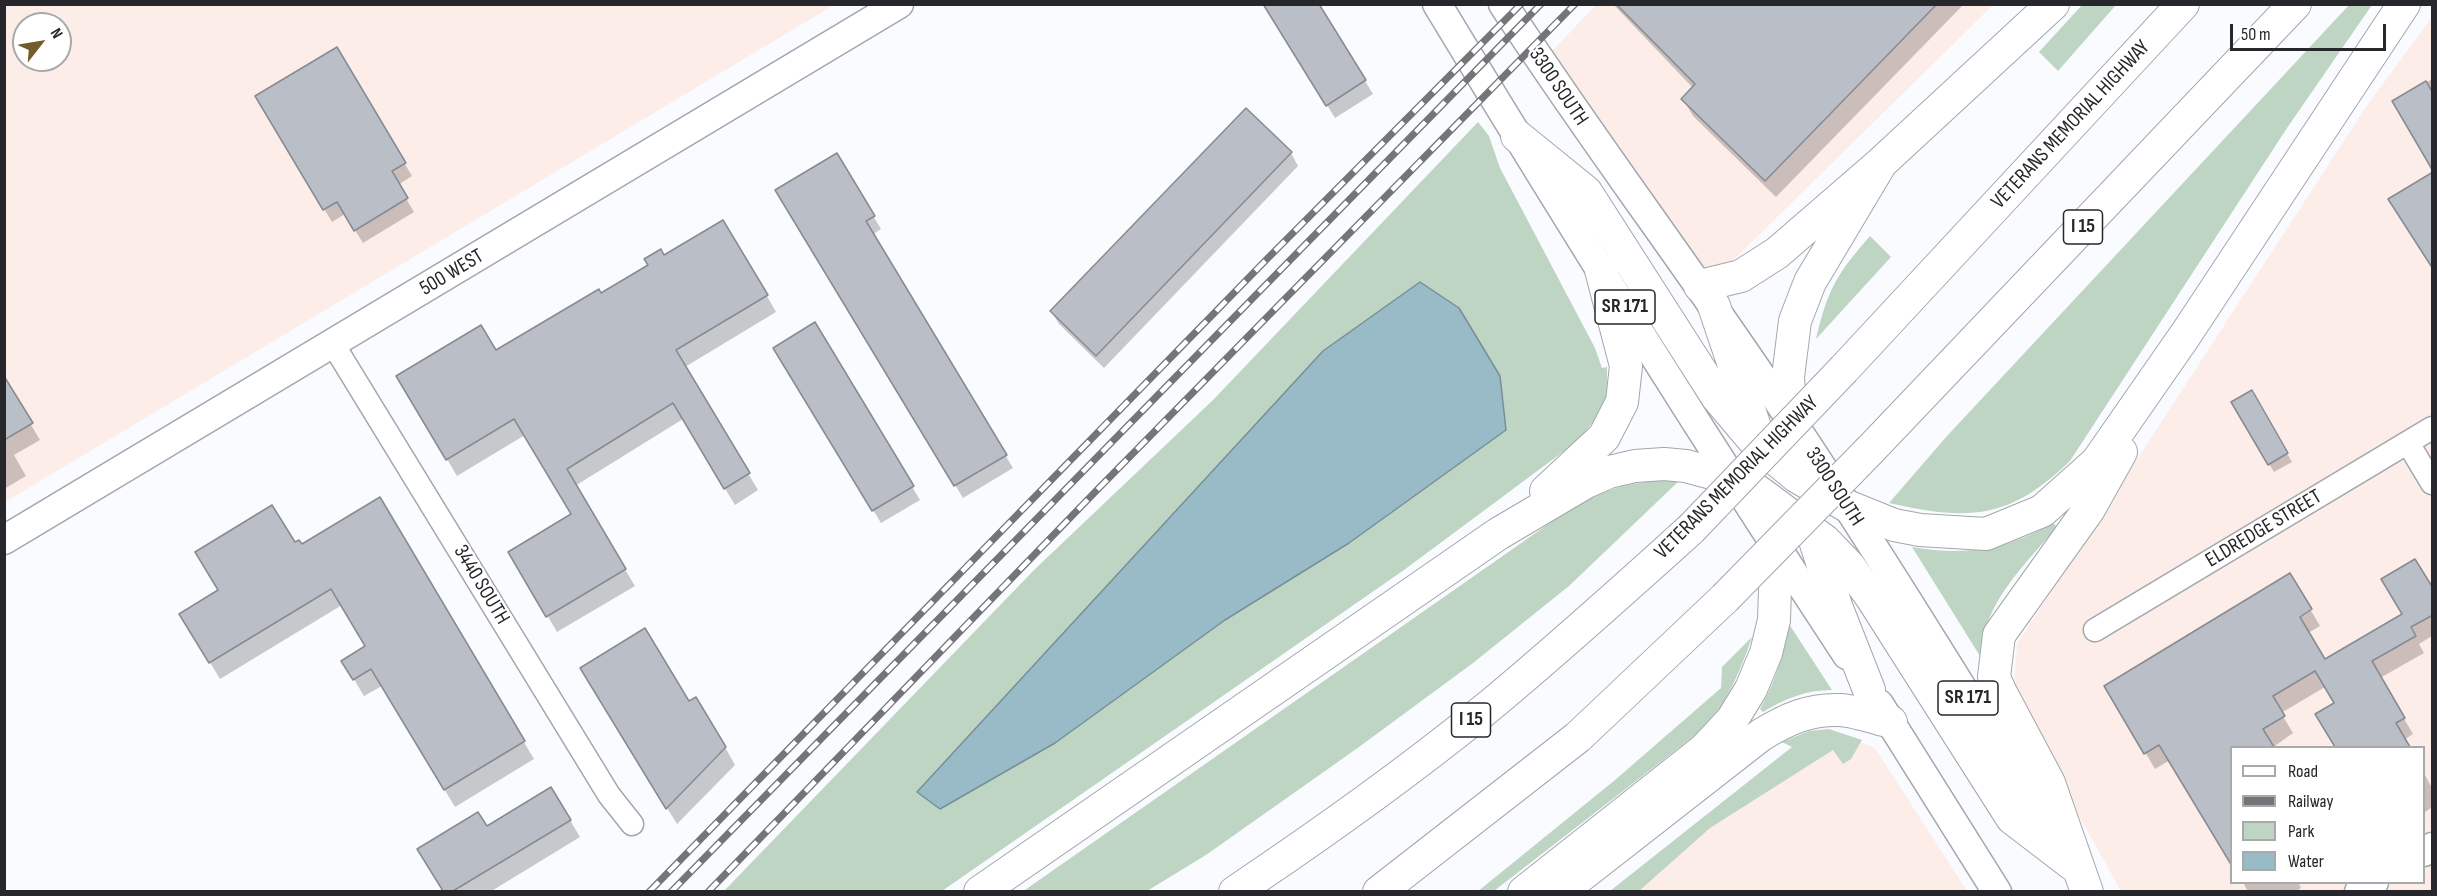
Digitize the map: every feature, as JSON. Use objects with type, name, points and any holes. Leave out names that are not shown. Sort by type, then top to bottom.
[{"type":"highway","points":[[1524,891],[1705,749],[1732,720],[1752,689],[1766,653],[1776,600],[1775,503],[1763,450],[1707,296],[1777,253],[1881,163],[2053,4]]},
{"type":"highway","name":"VETERANS MEMORIAL HIGHWAY","points":[[1235,891],[1389,784],[1482,712],[1594,617],[1691,529],[1844,369],[2183,4]]},
{"type":"highway","name":"I 15","points":[[1378,891],[1578,737],[1725,597],[1871,449],[2295,4]]},
{"type":"highway","points":[[1516,136],[1586,192],[1718,398],[1763,450],[1796,476],[1847,506],[1906,527],[1986,534],[2042,511],[2097,462],[2186,334],[2404,4]]},
{"type":"highway","points":[[1869,690],[1836,606],[1796,476],[1790,419],[1788,362],[1795,321],[1810,282],[1881,163]]},
{"type":"highway","points":[[1498,534],[1604,437],[1622,402],[1626,366],[1601,270]]},
{"type":"highway","points":[[2087,891],[2049,783],[1994,677],[1999,634],[2089,509],[2186,334]]},
{"type":"highway","points":[[980,891],[1498,534],[1586,482],[1609,472],[1635,466],[1664,464],[1686,466],[1734,479],[1752,487],[1838,553],[1872,598],[2012,818],[2072,864]]},
{"type":"highway","points":[[1560,891],[1761,735],[1788,718],[1842,710],[1891,722]]},
{"type":"main road","name":"500 WEST","points":[[4,540],[899,4]]},
{"type":"main road","name":"SR 171","points":[[1437,4],[1516,136],[1997,891]]},
{"type":"main road","name":"3300 SOUTH","points":[[1503,4],[1567,102],[1707,296],[1790,419],[1847,506],[2087,891]]},
{"type":"street","name":"3440 SOUTH","points":[[333,344],[609,795],[632,824]]},
{"type":"street","name":"ELDREDGE STREET","points":[[2095,630],[2433,428]]},
{"type":"street","points":[[2408,443],[2433,483]]},
{"type":"shaded area","points":[[5,5],[834,5],[5,502]]},
{"type":"shaded area","points":[[1596,5],[1993,5],[1712,281],[1552,51]]},
{"type":"shaded area","points":[[2432,17],[2432,891],[2121,891],[2013,699],[2017,644],[2366,107]]},
{"type":"shaded area","points":[[1830,730],[1875,748],[1967,891],[1636,892],[1783,760]]},
{"type":"green space","points":[[2350,4],[2372,5],[2287,128],[2070,461],[2027,495],[2007,505],[1987,511],[1942,512],[1889,503],[1947,436]]},
{"type":"green space","points":[[2082,5],[2116,5],[2058,71],[2039,52]]},
{"type":"green space","points":[[1478,122],[1489,136],[1500,168],[1595,348],[1602,368],[1607,367],[1607,394],[1602,410],[1579,440],[1404,570],[942,891],[723,892],[1035,569],[1213,400]]},
{"type":"green space","points":[[1870,236],[1891,257],[1816,339],[1829,295],[1835,283]]},
{"type":"green space","points":[[1680,480],[1569,586],[1473,663],[1206,855],[1147,891],[1022,892],[1567,511],[1614,489],[1637,483]]},
{"type":"green space","points":[[2053,523],[2057,527],[2019,571],[1989,618],[1980,656],[1912,547],[1950,551],[1985,548],[2019,539]]},
{"type":"green space","points":[[1789,624],[1832,690],[1796,696],[1763,712],[1760,709],[1778,668]]},
{"type":"green space","points":[[1752,637],[1733,684],[1707,726],[1494,891],[1477,892],[1615,780],[1721,688],[1722,667]]},
{"type":"green space","points":[[1829,729],[1862,740],[1851,759],[1843,764],[1833,750],[1710,828],[1639,891],[1610,891],[1792,747],[1782,742],[1809,731]]},
{"type":"water","points":[[1420,282],[1459,308],[1500,376],[1506,430],[1349,543],[1225,620],[1055,743],[940,809],[917,792],[1323,351]]},
{"type":"building","points":[[1263,4],[1319,4],[1366,80],[1326,106]]},
{"type":"building","points":[[1616,4],[1937,4],[1765,181],[1681,99],[1695,84]]},
{"type":"building","points":[[337,47],[406,163],[392,171],[408,198],[354,231],[337,202],[323,210],[255,96]]},
{"type":"building","points":[[2426,81],[2433,93],[2433,171],[2392,101]]},
{"type":"building","points":[[1246,108],[1292,152],[1096,356],[1050,311]]},
{"type":"building","points":[[837,153],[875,216],[866,221],[1007,455],[954,486],[775,190]]},
{"type":"building","points":[[2433,172],[2433,269],[2388,199]]},
{"type":"building","points":[[723,220],[768,295],[676,350],[750,473],[724,489],[673,403],[567,469],[626,569],[546,617],[508,552],[571,514],[514,419],[446,460],[396,376],[481,325],[496,350],[599,289],[601,293],[648,265],[644,259],[661,249],[664,255]]},
{"type":"building","points":[[815,322],[914,486],[872,511],[773,348]]},
{"type":"building","points":[[4,376],[33,423],[4,440]]},
{"type":"building","points":[[2252,390],[2288,453],[2268,465],[2231,402]]},
{"type":"building","points":[[380,497],[525,741],[444,790],[371,669],[353,680],[341,661],[365,646],[331,589],[209,663],[179,614],[218,590],[195,552],[272,505],[295,542],[299,540],[302,544]]},
{"type":"building","points":[[2415,559],[2433,588],[2433,615],[2411,627],[2416,636],[2372,661],[2405,718],[2396,723],[2409,746],[2334,746],[2315,714],[2334,703],[2315,671],[2273,696],[2285,716],[2263,729],[2273,746],[2230,746],[2230,863],[2159,745],[2144,754],[2104,686],[2290,573],[2312,609],[2300,617],[2325,659],[2402,614],[2381,579]]},
{"type":"building","points":[[645,628],[689,701],[696,697],[726,747],[666,809],[580,668]]},
{"type":"building","points":[[551,787],[571,820],[453,891],[443,891],[417,849],[478,812],[487,826]]},
{"type":"railway","points":[[649,892],[1266,260],[1521,4]]},
{"type":"railway","points":[[671,892],[1541,4]]},
{"type":"railway","points":[[708,892],[1096,491],[1575,4]]}]
